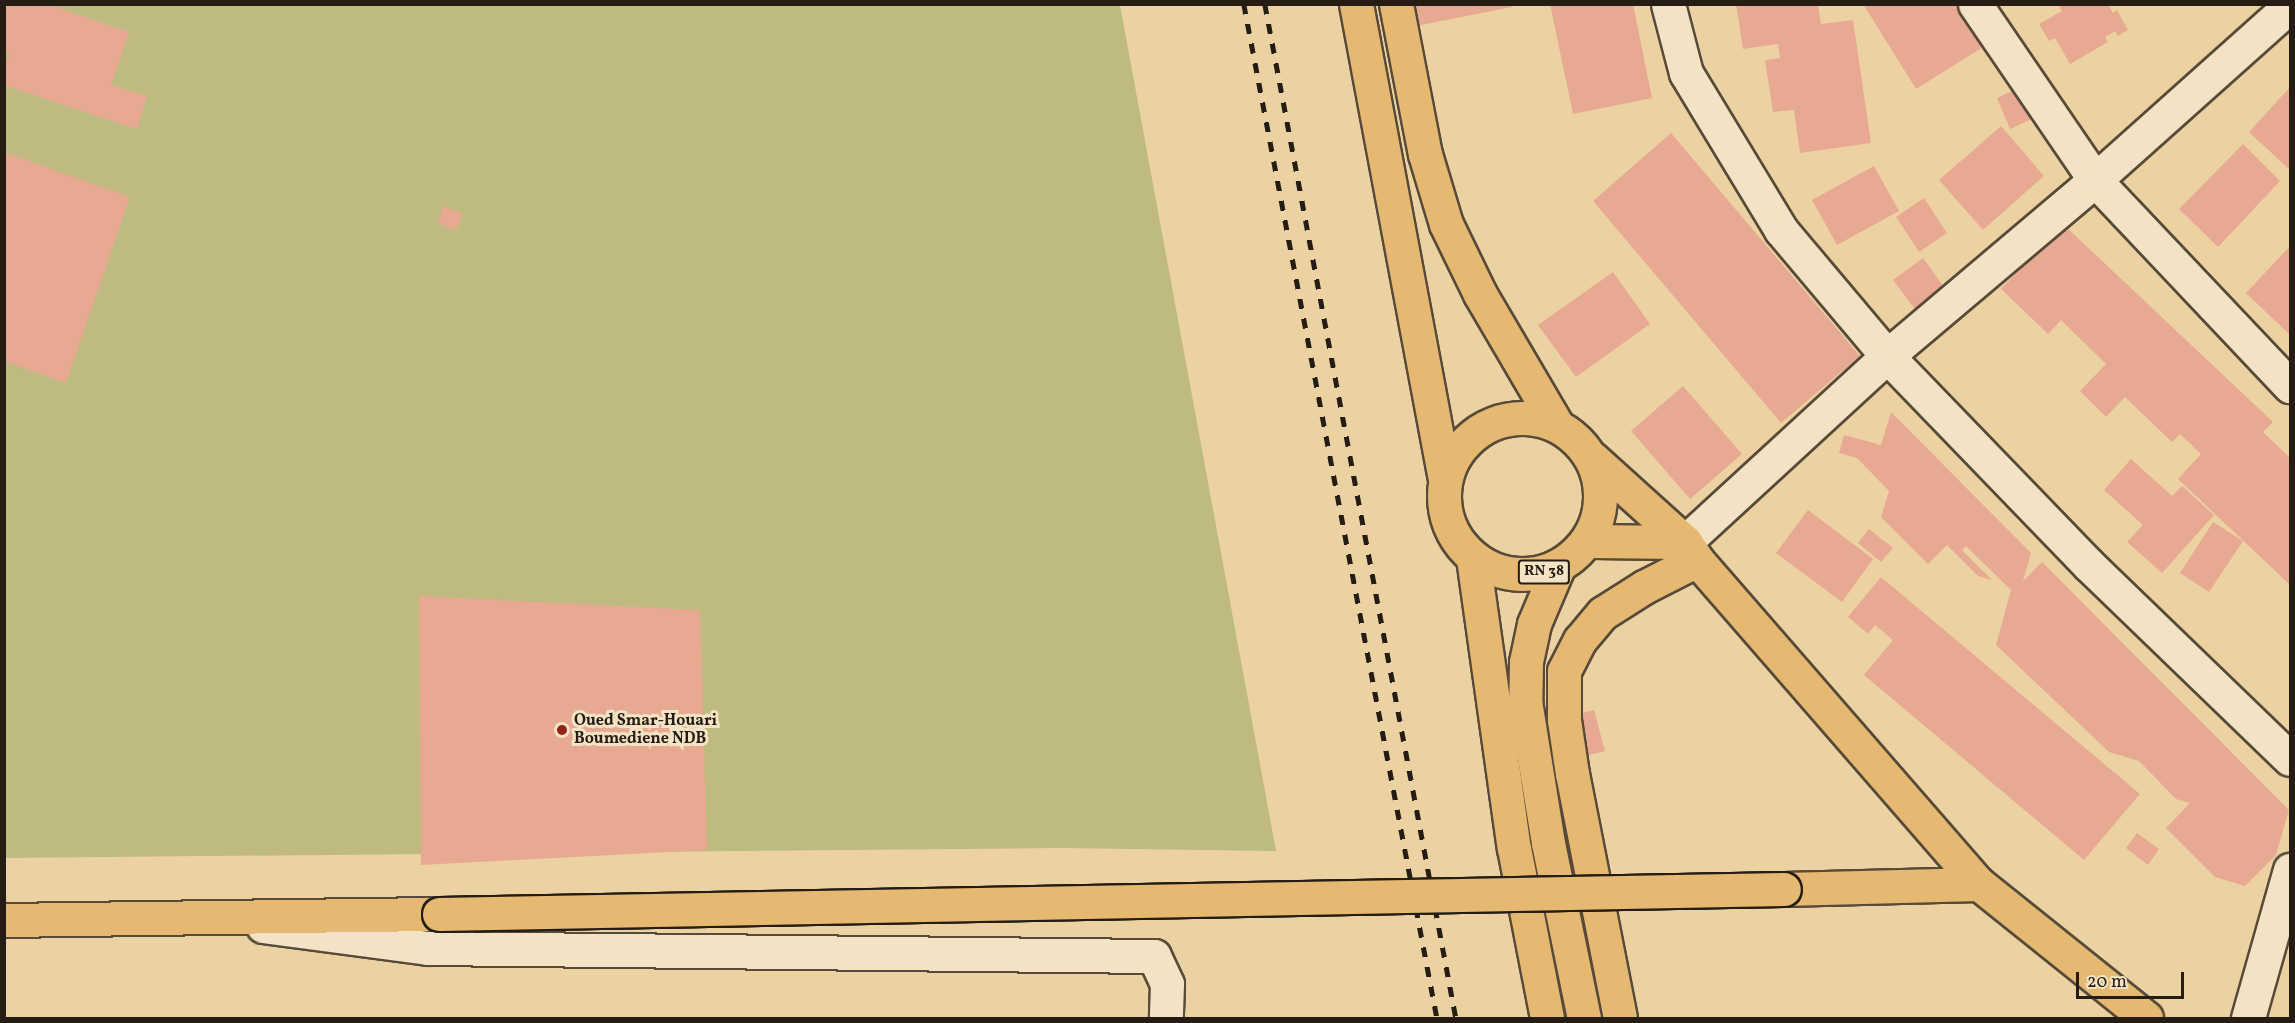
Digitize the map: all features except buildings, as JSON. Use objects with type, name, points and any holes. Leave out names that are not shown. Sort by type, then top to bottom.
[{"type":"main road","name":"RN 38","points":[[1356,4],[1445,479],[1443,501],[1448,523],[1458,542],[1473,558],[1518,575],[1544,572],[1568,561],[1587,541],[1599,515],[1601,486],[1592,458],[1577,439],[1557,425],[1530,417],[1501,419],[1476,432],[1456,453],[1445,479]]},
{"type":"main road","name":"RN 38","points":[[1396,4],[1425,154],[1446,224],[1480,294],[1557,425]]},
{"type":"main road","points":[[1592,458],[1691,551],[1978,884],[2146,1018]]},
{"type":"main road","points":[[1587,541],[1691,551]]},
{"type":"main road","points":[[1620,1018],[1572,774],[1564,720],[1564,671],[1580,640],[1603,613],[1644,587],[1691,551]]},
{"type":"main road","points":[[1473,558],[1514,848],[1547,1018]]},
{"type":"main road","name":"RN 38","points":[[1559,565],[1534,624],[1526,662],[1525,701],[1548,843],[1584,1018]]},
{"type":"main road","points":[[4,920],[439,914],[1978,884]]},
{"type":"street","points":[[1668,4],[1686,73],[1781,230],[1887,356],[2089,565],[2290,759]]},
{"type":"street","points":[[1975,4],[2095,180],[2290,386]]},
{"type":"street","points":[[1691,551],[1887,356],[2095,180],[2277,17]]},
{"type":"street","points":[[2248,1018],[2290,870]]},
{"type":"street","points":[[196,917],[427,948],[1154,956],[1167,984],[1166,1018]]},
{"type":"shaded area","points":[[4,5],[1120,5],[1276,851],[1061,848],[5,858]]},
{"type":"railway","points":[[1244,4],[1437,1018]]},
{"type":"railway","points":[[1265,4],[1456,1018]]},
{"type":"place","name":"Oued Smar-Houari Boumediene NDB","points":[[562,730]]}]
